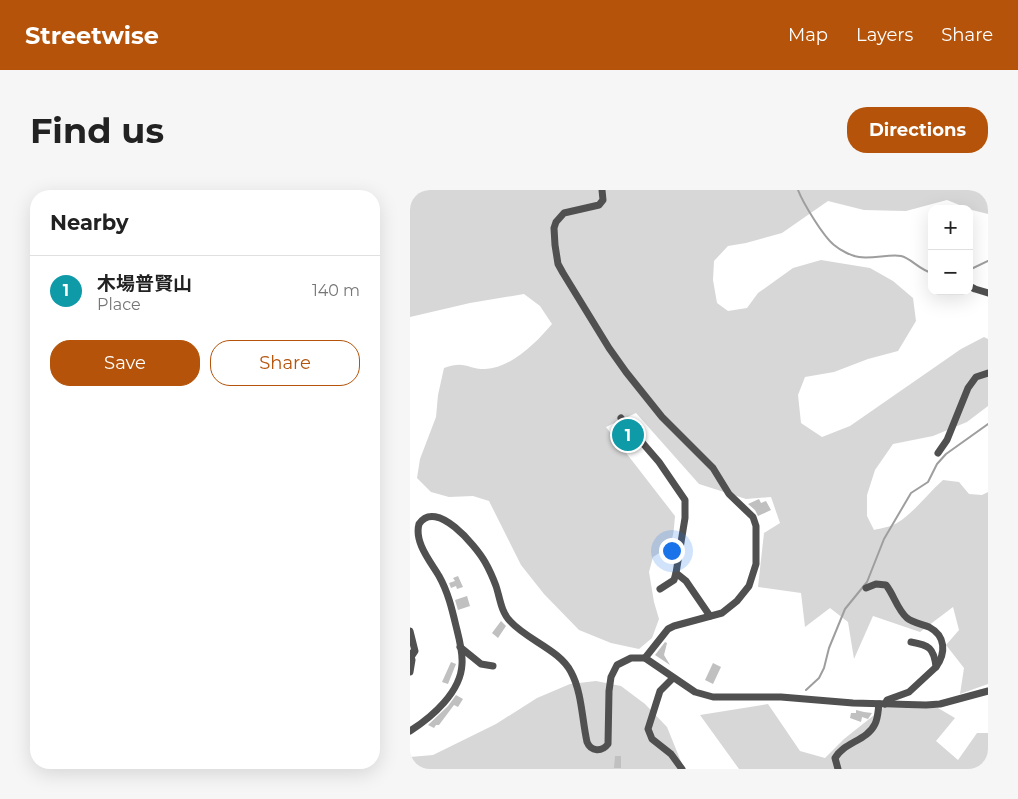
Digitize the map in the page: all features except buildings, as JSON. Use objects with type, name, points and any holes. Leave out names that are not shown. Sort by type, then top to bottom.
[{"type":"street","points":[[602,190],[603,200],[599,205],[564,213],[556,222],[554,228],[558,264],[609,348],[662,417],[713,468],[728,494],[753,516],[756,526],[756,564],[751,582],[728,609],[722,613],[668,629],[645,658]]},
{"type":"street","points":[[973,288],[988,293]]},
{"type":"street","points":[[938,453],[947,440],[968,388],[976,377],[988,373]]},
{"type":"street","points":[[621,418],[659,462],[685,500],[685,518],[676,574],[674,580],[660,589]]},
{"type":"street","points":[[410,731],[442,705],[458,683],[462,665],[460,647],[446,591],[419,539],[419,524],[429,516],[444,518],[469,542],[484,560],[508,619],[517,629],[556,655],[569,668],[577,686],[587,742],[593,749],[601,750],[608,744],[611,677],[617,665],[626,660],[645,658],[695,692],[713,697],[781,696],[852,703],[926,706],[988,691]]},
{"type":"street","points":[[676,574],[686,581],[710,616]]},
{"type":"street","points":[[838,769],[835,758],[841,749],[866,735],[875,726],[882,704],[887,700],[909,692],[936,667],[942,658],[942,641],[938,634],[928,626],[908,618],[886,585],[876,584],[866,588]]},
{"type":"street","points":[[410,631],[415,651],[410,655],[410,672]]},
{"type":"street","points":[[911,642],[923,644],[931,649],[935,656],[936,667]]},
{"type":"street","points":[[460,647],[481,664],[493,666]]},
{"type":"street","points":[[673,678],[660,691],[648,730],[652,738],[671,754],[682,769]]},
{"type":"shaded area","points":[[410,190],[988,190],[988,214],[973,210],[973,205],[960,205],[947,200],[906,211],[864,210],[828,201],[782,233],[728,246],[714,261],[713,280],[717,303],[728,311],[747,308],[758,293],[793,268],[821,260],[870,268],[893,281],[913,298],[916,321],[898,351],[868,359],[834,372],[805,377],[798,395],[801,423],[822,437],[850,426],[961,349],[984,337],[988,339],[988,406],[967,422],[933,436],[893,444],[875,470],[867,495],[867,516],[874,530],[895,524],[910,514],[943,480],[959,482],[969,494],[982,495],[988,492],[988,684],[960,694],[964,668],[946,645],[959,630],[953,607],[920,632],[873,616],[854,659],[848,622],[830,608],[805,627],[801,593],[758,587],[764,533],[780,523],[771,497],[746,499],[699,484],[636,413],[606,427],[675,516],[671,541],[669,545],[653,557],[649,572],[659,619],[652,638],[639,649],[611,643],[579,630],[544,594],[521,565],[489,501],[473,496],[449,497],[431,492],[417,478],[420,459],[436,417],[438,395],[444,368],[461,365],[479,369],[495,368],[522,353],[552,324],[540,306],[524,294],[470,303],[410,317]]},
{"type":"shaded area","points":[[596,681],[621,686],[645,704],[667,727],[684,769],[410,769],[410,757],[433,755],[496,724],[537,698],[570,684]]},
{"type":"shaded area","points":[[768,704],[800,751],[825,758],[844,739],[883,708],[938,708],[955,718],[936,741],[958,760],[977,733],[988,733],[988,769],[739,769],[700,715]]},
{"type":"waterway","points":[[798,190],[819,227],[829,241],[839,249],[859,257],[901,256],[928,271]]},
{"type":"waterway","points":[[973,268],[988,261]]},
{"type":"waterway","points":[[806,690],[819,678],[845,609],[867,582],[884,539],[911,493],[928,482],[937,464],[946,454],[988,424]]},
{"type":"place","name":"木場普賢山","points":[[628,435]]}]
